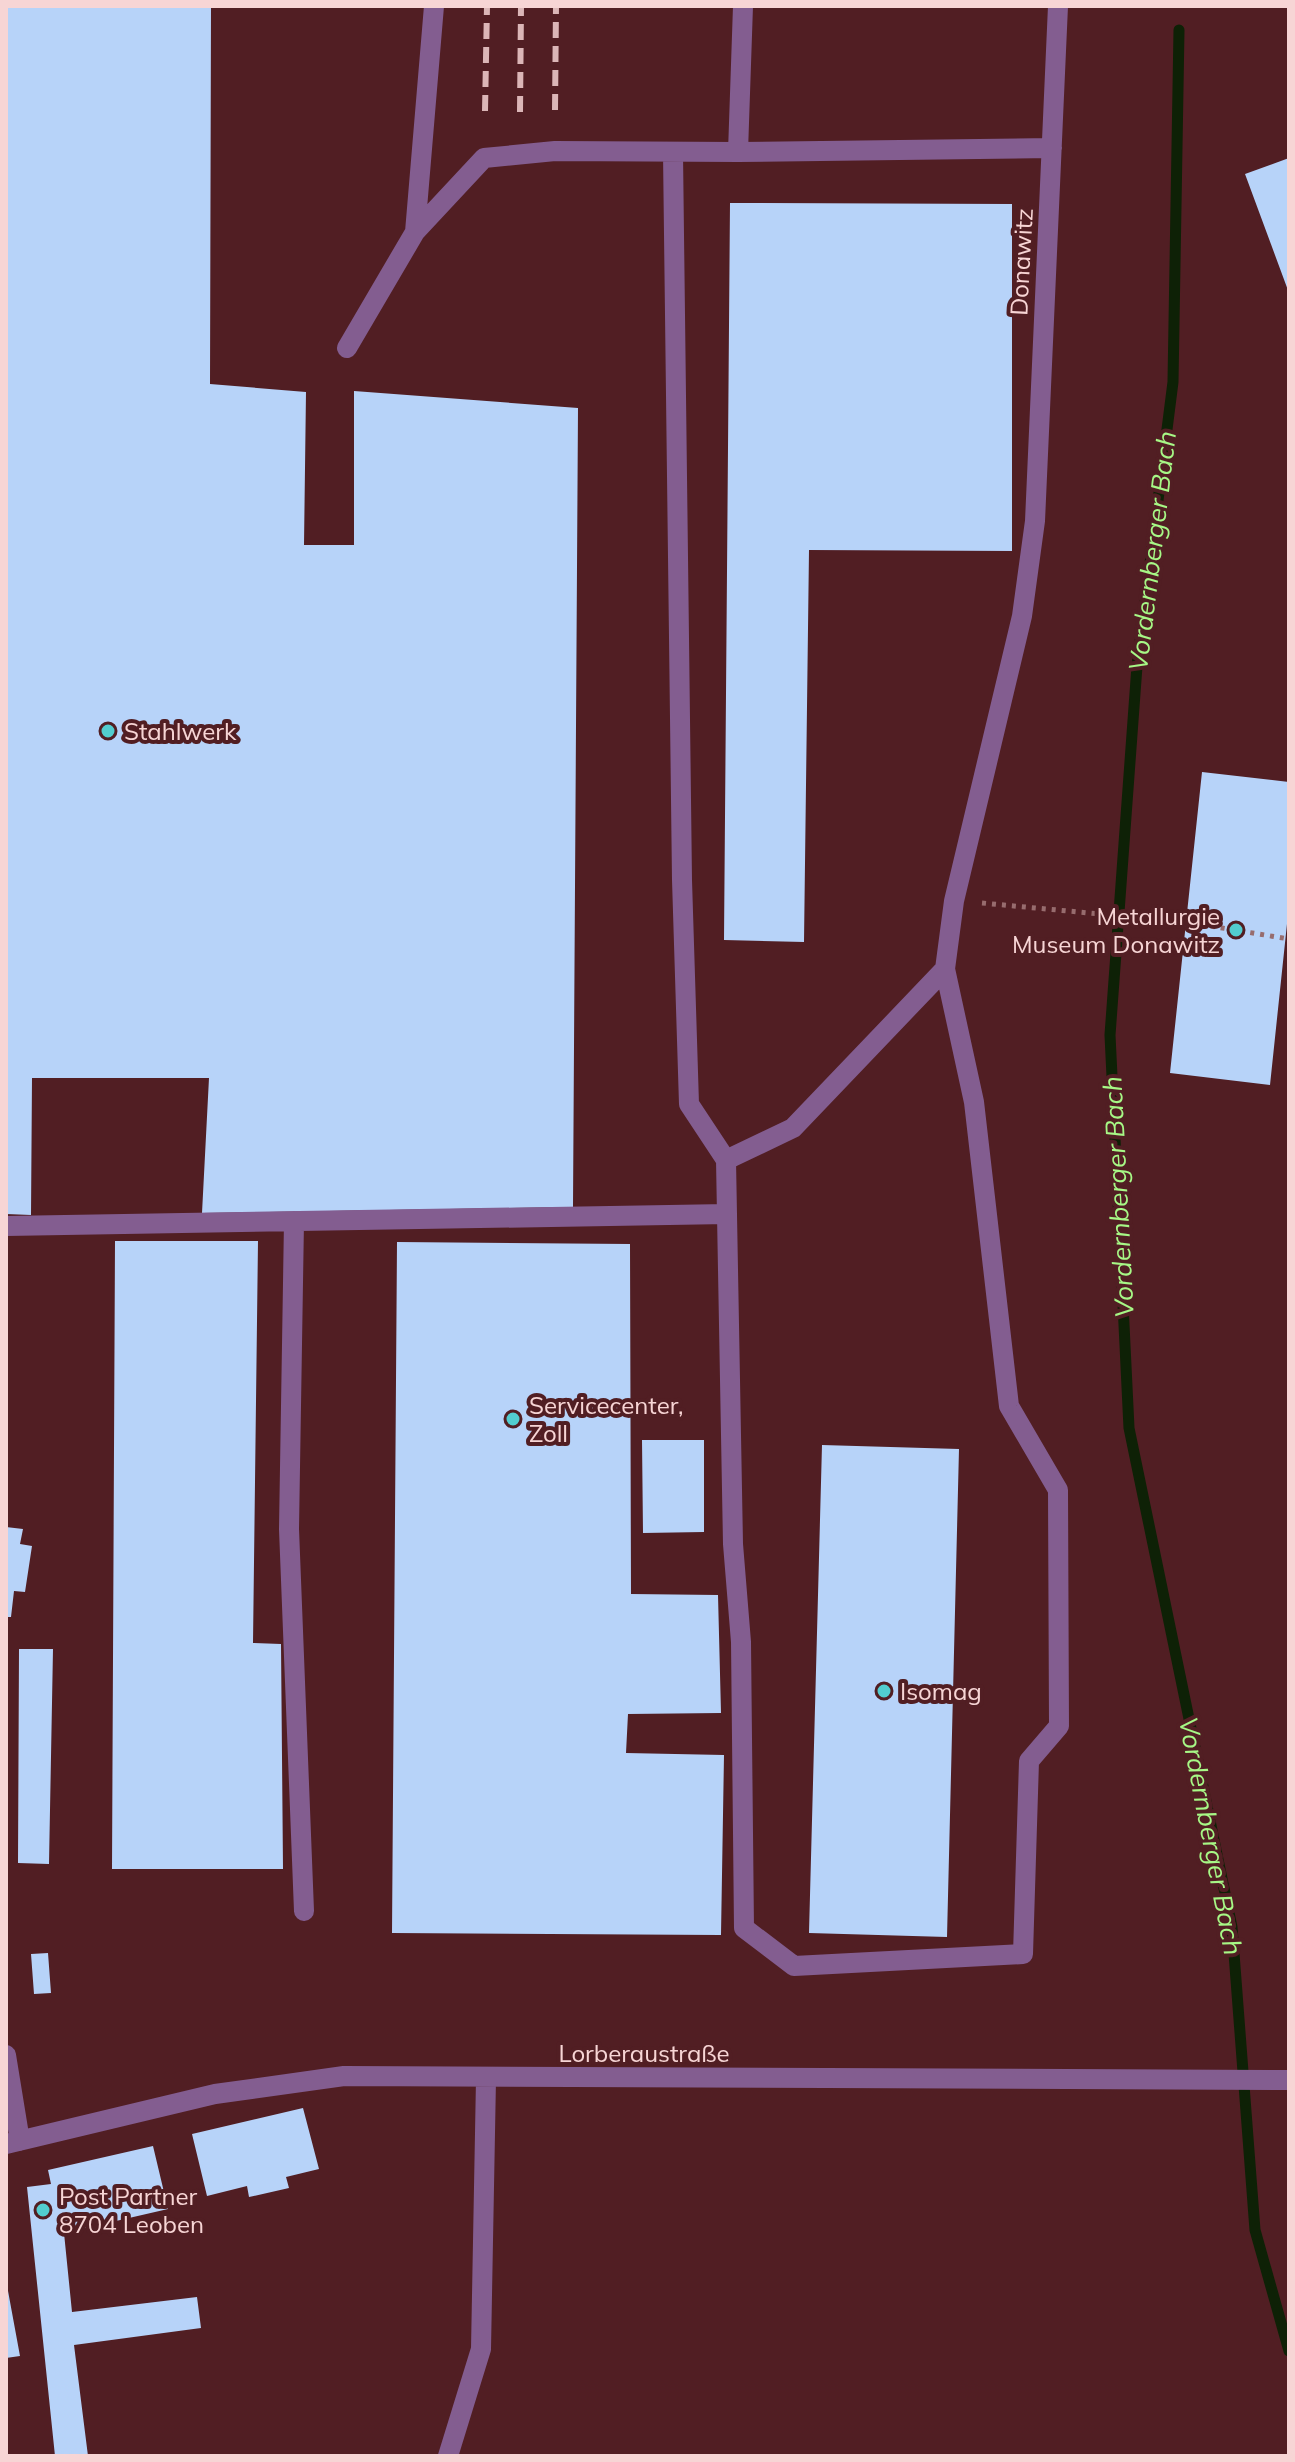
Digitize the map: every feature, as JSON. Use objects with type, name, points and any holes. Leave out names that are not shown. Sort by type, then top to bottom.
[{"type":"street","points":[[415,232],[434,6]]},
{"type":"street","points":[[738,152],[743,6]]},
{"type":"street","name":"Donawitz","points":[[727,1214],[733,1544],[741,1642],[744,1928],[794,1966],[1023,1954],[1029,1761],[1059,1726],[1058,1490],[1009,1406],[974,1102],[945,969],[954,901],[1022,616],[1035,521],[1058,6]]},
{"type":"street","points":[[347,348],[415,232],[484,158],[531,152],[1052,148]]},
{"type":"street","points":[[6,1226],[727,1214],[726,1160],[689,1104],[682,880],[673,153]]},
{"type":"street","points":[[726,1160],[793,1128],[945,969]]},
{"type":"street","points":[[294,1221],[289,1529],[304,1911]]},
{"type":"street","points":[[6,2055],[13,2142]]},
{"type":"street","name":"Lorberaustraße","points":[[13,2142],[215,2094],[344,2076],[1289,2080]]},
{"type":"street","points":[[448,2456],[481,2349],[486,2079]]},
{"type":"path","points":[[954,901],[1186,922],[1289,939]]},
{"type":"building","points":[[6,6],[211,6],[210,384],[306,392],[304,545],[354,545],[354,391],[578,408],[573,1207],[202,1213],[209,1078],[32,1078],[31,1215],[6,1214]]},
{"type":"building","points":[[1289,158],[1289,293],[1245,174]]},
{"type":"building","points":[[730,203],[1012,204],[1012,551],[809,550],[804,942],[724,940]]},
{"type":"building","name":"Metallurgie Museum Donawitz","points":[[1202,772],[1289,782],[1289,905],[1270,1085],[1170,1073]]},
{"type":"building","points":[[115,1241],[258,1241],[253,1643],[281,1644],[283,1869],[112,1869]]},
{"type":"building","name":"Servicecenter, Zoll","points":[[397,1242],[630,1244],[631,1594],[718,1595],[721,1713],[628,1714],[626,1753],[724,1755],[721,1935],[392,1933]]},
{"type":"building","points":[[642,1440],[704,1440],[704,1532],[643,1533]]},
{"type":"building","name":"Isomag","points":[[822,1445],[959,1449],[947,1937],[809,1933]]},
{"type":"building","points":[[6,1527],[23,1529],[20,1544],[32,1546],[25,1592],[14,1591],[11,1617],[6,1617]]},
{"type":"building","points":[[19,1649],[53,1649],[49,1864],[18,1863]]},
{"type":"building","points":[[48,1953],[51,1993],[34,1994],[31,1954]]},
{"type":"building","points":[[303,2108],[319,2169],[286,2177],[289,2188],[249,2197],[247,2186],[207,2196],[192,2134]]},
{"type":"building","points":[[153,2146],[168,2209],[64,2233],[72,2312],[197,2297],[201,2328],[74,2345],[88,2456],[55,2456],[27,2187],[51,2184],[48,2170]]},
{"type":"building","points":[[6,2280],[20,2356],[6,2358]]},
{"type":"waterway","name":"Vordernberger Bach","points":[[1179,30],[1173,382],[1137,666],[1110,1035],[1129,1428],[1232,1927],[1255,2230],[1289,2351]]},
{"type":"railway","points":[[485,111],[487,6]]},
{"type":"railway","points":[[520,112],[521,6]]},
{"type":"railway","points":[[555,110],[556,6]]},
{"type":"place","name":"Stahlwerk","points":[[108,731]]},
{"type":"place","name":"Metallurgie Museum Donawitz","points":[[1236,930]]},
{"type":"place","name":"Servicecenter, Zoll","points":[[513,1419]]},
{"type":"place","name":"Isomag","points":[[884,1691]]},
{"type":"place","name":"Post Partner 8704 Leoben","points":[[43,2210]]}]
